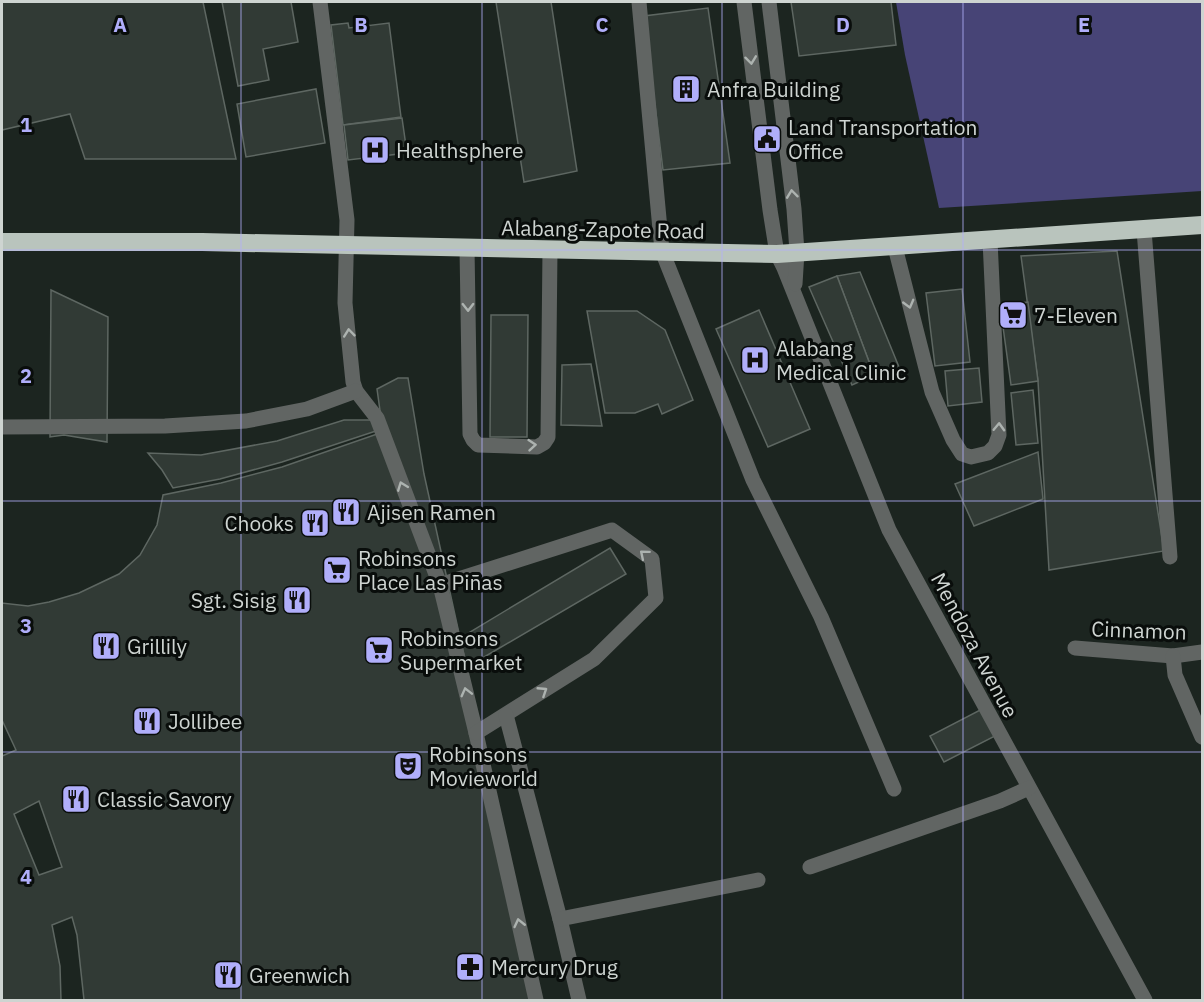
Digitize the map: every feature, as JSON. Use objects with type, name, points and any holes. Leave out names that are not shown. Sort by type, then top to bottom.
[{"type":"highway","name":"Alabang-Zapote Road","points":[[2,242],[202,242],[777,254],[1203,225]]},
{"type":"street","points":[[320,2],[347,220],[345,303],[353,382],[356,391],[377,418],[440,585],[536,1000]]},
{"type":"street","points":[[639,2],[662,251],[753,480],[821,617],[894,789]]},
{"type":"street","name":"Mendoza Avenue","points":[[744,2],[777,254],[889,530],[1145,1000]]},
{"type":"street","name":"Mendoza Avenue","points":[[769,2],[793,198],[797,252],[795,296]]},
{"type":"street","points":[[1144,230],[1170,557]]},
{"type":"street","points":[[895,247],[932,392],[953,440],[962,454],[971,457],[988,453],[995,446],[999,435],[990,240]]},
{"type":"street","points":[[467,248],[470,434],[478,445],[537,447],[548,437],[550,250]]},
{"type":"street","points":[[2,427],[165,426],[246,422],[307,409],[356,391]]},
{"type":"street","points":[[440,585],[612,530],[652,559],[656,598],[594,659],[476,734]]},
{"type":"street","name":"Cinnamon","points":[[1075,648],[1173,656],[1203,652]]},
{"type":"street","points":[[1173,656],[1180,691],[1203,737]]},
{"type":"street","points":[[506,715],[579,1000]]},
{"type":"street","points":[[810,867],[1029,789]]},
{"type":"street","points":[[560,920],[758,880]]},
{"type":"shaded area","points":[[896,2],[1202,2],[1202,191],[939,208],[905,55]]},
{"type":"building","points":[[2,2],[203,2],[236,159],[85,159],[70,114],[2,130]]},
{"type":"building","points":[[222,2],[291,2],[298,42],[263,49],[269,80],[238,86]]},
{"type":"building","points":[[496,2],[551,2],[577,171],[524,182]]},
{"type":"building","points":[[791,2],[891,2],[896,45],[799,56]]},
{"type":"building","name":"Anfra Building","points":[[708,8],[730,163],[663,170],[644,16]]},
{"type":"building","points":[[348,23],[349,28],[389,23],[401,117],[343,125],[331,25]]},
{"type":"building","points":[[316,89],[325,143],[246,157],[237,104]]},
{"type":"building","points":[[402,118],[407,153],[348,160],[344,125]]},
{"type":"building","points":[[1117,251],[1164,551],[1049,570],[1038,381],[1021,256]]},
{"type":"building","points":[[860,272],[899,367],[874,375],[837,276]]},
{"type":"building","points":[[837,276],[874,375],[852,385],[809,287]]},
{"type":"building","points":[[962,289],[970,362],[935,366],[926,293]]},
{"type":"building","points":[[51,290],[108,317],[107,442],[64,435],[50,437]]},
{"type":"building","points":[[1028,302],[1038,381],[1011,385],[1000,305]]},
{"type":"building","name":"Alabang Medical Clinic","points":[[759,310],[810,429],[768,447],[716,329]]},
{"type":"building","points":[[587,311],[637,311],[665,330],[693,400],[662,414],[658,404],[635,413],[605,413]]},
{"type":"building","points":[[491,315],[528,315],[527,437],[490,437]]},
{"type":"building","points":[[591,364],[602,426],[561,425],[562,365]]},
{"type":"building","points":[[979,368],[982,402],[948,406],[945,371]]},
{"type":"building","points":[[398,378],[408,378],[424,474],[460,638],[533,1000],[84,1000],[77,935],[72,917],[52,925],[60,966],[61,1000],[2,1000],[2,756],[16,750],[2,720],[2,603],[28,606],[49,602],[79,593],[119,574],[140,555],[157,525],[163,495],[282,467],[383,432],[377,389]],"holes":[[[39,801],[62,867],[39,875],[14,814]]]},
{"type":"building","points":[[1033,390],[1038,443],[1016,445],[1011,393]]},
{"type":"building","points":[[344,420],[376,420],[379,430],[282,462],[220,479],[173,488],[148,453],[201,455],[277,441]]},
{"type":"building","points":[[1038,452],[1043,499],[974,526],[955,484]]},
{"type":"building","points":[[610,548],[626,574],[467,667],[460,638]]},
{"type":"building","points":[[984,708],[997,735],[944,762],[930,736]]},
{"type":"place","name":"Anfra Building","points":[[686,89]]},
{"type":"place","name":"Land Transportation Office","points":[[767,139]]},
{"type":"place","name":"Healthsphere","points":[[375,150]]},
{"type":"place","name":"7-Eleven","points":[[1013,315]]},
{"type":"place","name":"Alabang Medical Clinic","points":[[755,360]]},
{"type":"place","name":"Ajisen Ramen","points":[[346,512]]},
{"type":"place","name":"Chooks","points":[[315,523]]},
{"type":"place","name":"Robinsons Place Las Piñas","points":[[337,570]]},
{"type":"place","name":"Sgt. Sisig","points":[[297,600]]},
{"type":"place","name":"Grillily","points":[[106,646]]},
{"type":"place","name":"Robinsons Supermarket","points":[[379,650]]},
{"type":"place","name":"Jollibee","points":[[147,721]]},
{"type":"place","name":"Robinsons Movieworld","points":[[408,766]]},
{"type":"place","name":"Classic Savory","points":[[76,799]]},
{"type":"place","name":"Mercury Drug","points":[[470,967]]},
{"type":"place","name":"Greenwich","points":[[228,975]]}]
